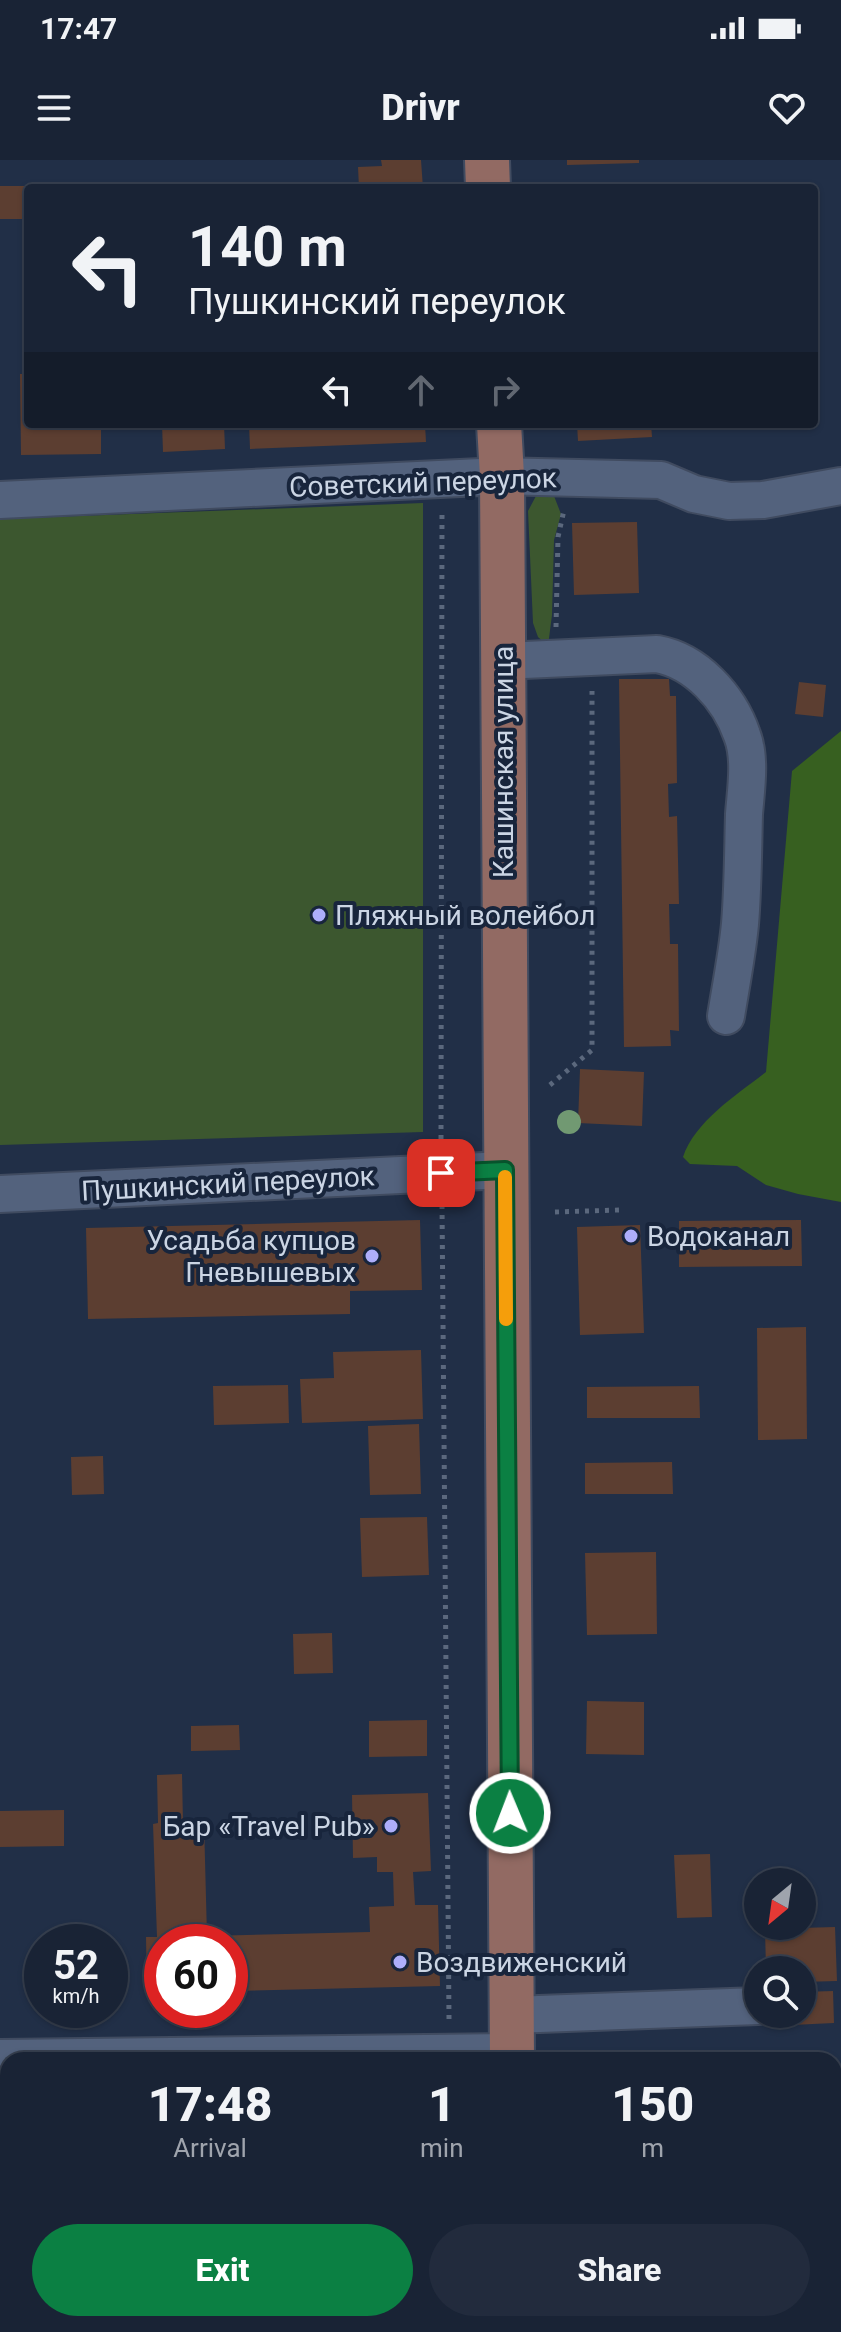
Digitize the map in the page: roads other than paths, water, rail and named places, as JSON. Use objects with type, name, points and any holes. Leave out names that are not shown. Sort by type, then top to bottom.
[{"type":"main road","points":[[487,160],[488,184]]},
{"type":"main road","name":"Кашинская улица","points":[[499,428],[512,2042]]},
{"type":"street","name":"Советский переулок","points":[[0,500],[502,476],[661,480],[694,494],[729,501],[763,500],[841,486]]},
{"type":"street","points":[[503,661],[657,654],[673,657],[717,691],[733,715],[743,737],[747,767],[740,926],[726,1016]]},
{"type":"street","name":"Пушкинский переулок","points":[[0,1194],[505,1170]]},
{"type":"street","points":[[455,2052],[744,2008]]},
{"type":"place","name":"Пляжный волейбол","points":[[319,915]]},
{"type":"place","name":"Водоканал","points":[[631,1236]]},
{"type":"place","name":"Усадьба купцов Гневышевых","points":[[372,1256]]},
{"type":"place","name":"Бар «Travel Pub»","points":[[391,1826]]},
{"type":"place","name":"Воздвиженский","points":[[400,1962]]}]
